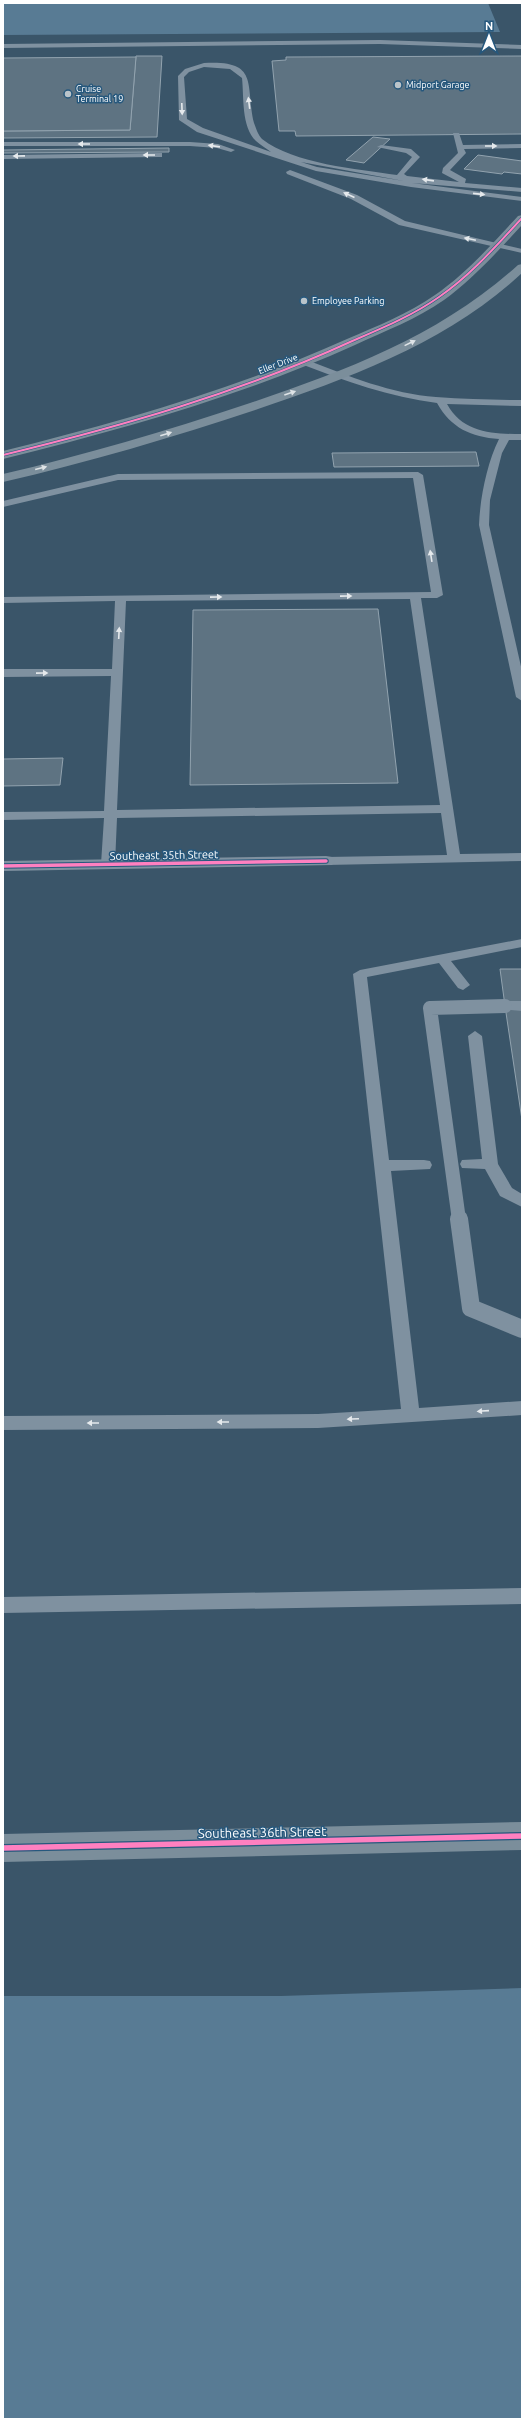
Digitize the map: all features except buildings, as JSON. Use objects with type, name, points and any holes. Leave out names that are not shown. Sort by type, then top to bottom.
[{"type":"street","name":"Eller Drive","points":[[3,454],[142,418],[267,377],[345,345],[438,299],[497,245],[522,218]]},
{"type":"street","points":[[3,478],[167,434],[243,410],[372,361],[467,313],[503,287],[522,267]]},
{"type":"street","name":"Southeast 35th Street","points":[[3,866],[326,861]]},
{"type":"street","name":"Southeast 36th Street","points":[[3,1848],[522,1836]]},
{"type":"lane","points":[[3,46],[213,49],[380,42],[522,47]]},
{"type":"lane","points":[[213,49],[213,66]]},
{"type":"lane","points":[[522,190],[490,188],[325,166],[288,157],[272,150],[258,140],[252,129],[245,77],[240,71],[231,67],[213,66],[194,68],[185,71],[181,76],[183,120],[187,124],[297,164],[343,175],[522,199]]},
{"type":"lane","points":[[456,135],[462,153],[446,170],[446,173],[459,180],[490,188]]},
{"type":"lane","points":[[3,144],[190,144],[218,146],[238,154],[215,155]]},
{"type":"lane","points":[[461,147],[522,146]]},
{"type":"lane","points":[[381,147],[408,151],[416,157],[401,172],[403,177],[411,185]]},
{"type":"lane","points":[[3,157],[170,155]]},
{"type":"lane","points":[[284,170],[354,197],[390,218],[402,223],[522,251]]},
{"type":"lane","points":[[304,362],[336,375],[384,390],[440,400],[522,403]]},
{"type":"lane","points":[[440,400],[446,414],[456,424],[478,433],[505,437],[522,437]]},
{"type":"lane","points":[[505,437],[497,453],[493,475],[488,486],[484,518],[522,697]]},
{"type":"lane","points":[[3,504],[118,477],[418,475],[437,595],[3,600]]},
{"type":"lane","points":[[415,595],[454,858]]},
{"type":"lane","points":[[108,864],[121,598]]},
{"type":"lane","points":[[3,673],[117,672]]},
{"type":"lane","points":[[3,816],[447,809]]},
{"type":"lane","points":[[326,861],[522,857]]},
{"type":"lane","points":[[411,1415],[360,974],[440,957],[522,943]]},
{"type":"lane","points":[[440,957],[463,985]]},
{"type":"lane","points":[[522,1006],[430,1008],[471,1308],[522,1329]]},
{"type":"lane","points":[[475,1036],[490,1164],[506,1192],[522,1201]]},
{"type":"lane","points":[[468,1164],[490,1164]]},
{"type":"lane","points":[[383,1166],[424,1165]]},
{"type":"lane","points":[[3,1423],[318,1421],[522,1408]]},
{"type":"lane","points":[[3,1605],[522,1596]]},
{"type":"water","points":[[3,3],[488,3],[500,32],[3,35]]},
{"type":"water","points":[[522,1988],[522,2419],[3,2419],[3,1996],[281,1996]]},
{"type":"cycle path","points":[[3,455],[141,419],[187,405],[277,374],[321,356],[413,313],[440,297],[473,270],[522,218]]},
{"type":"cycle path","points":[[3,866],[326,861]]},
{"type":"cycle path","points":[[3,1848],[522,1836]]},
{"type":"place","name":"Midport Garage","points":[[398,85]]},
{"type":"place","name":"Cruise Terminal 19","points":[[68,94]]},
{"type":"place","name":"Employee Parking","points":[[304,301]]}]
